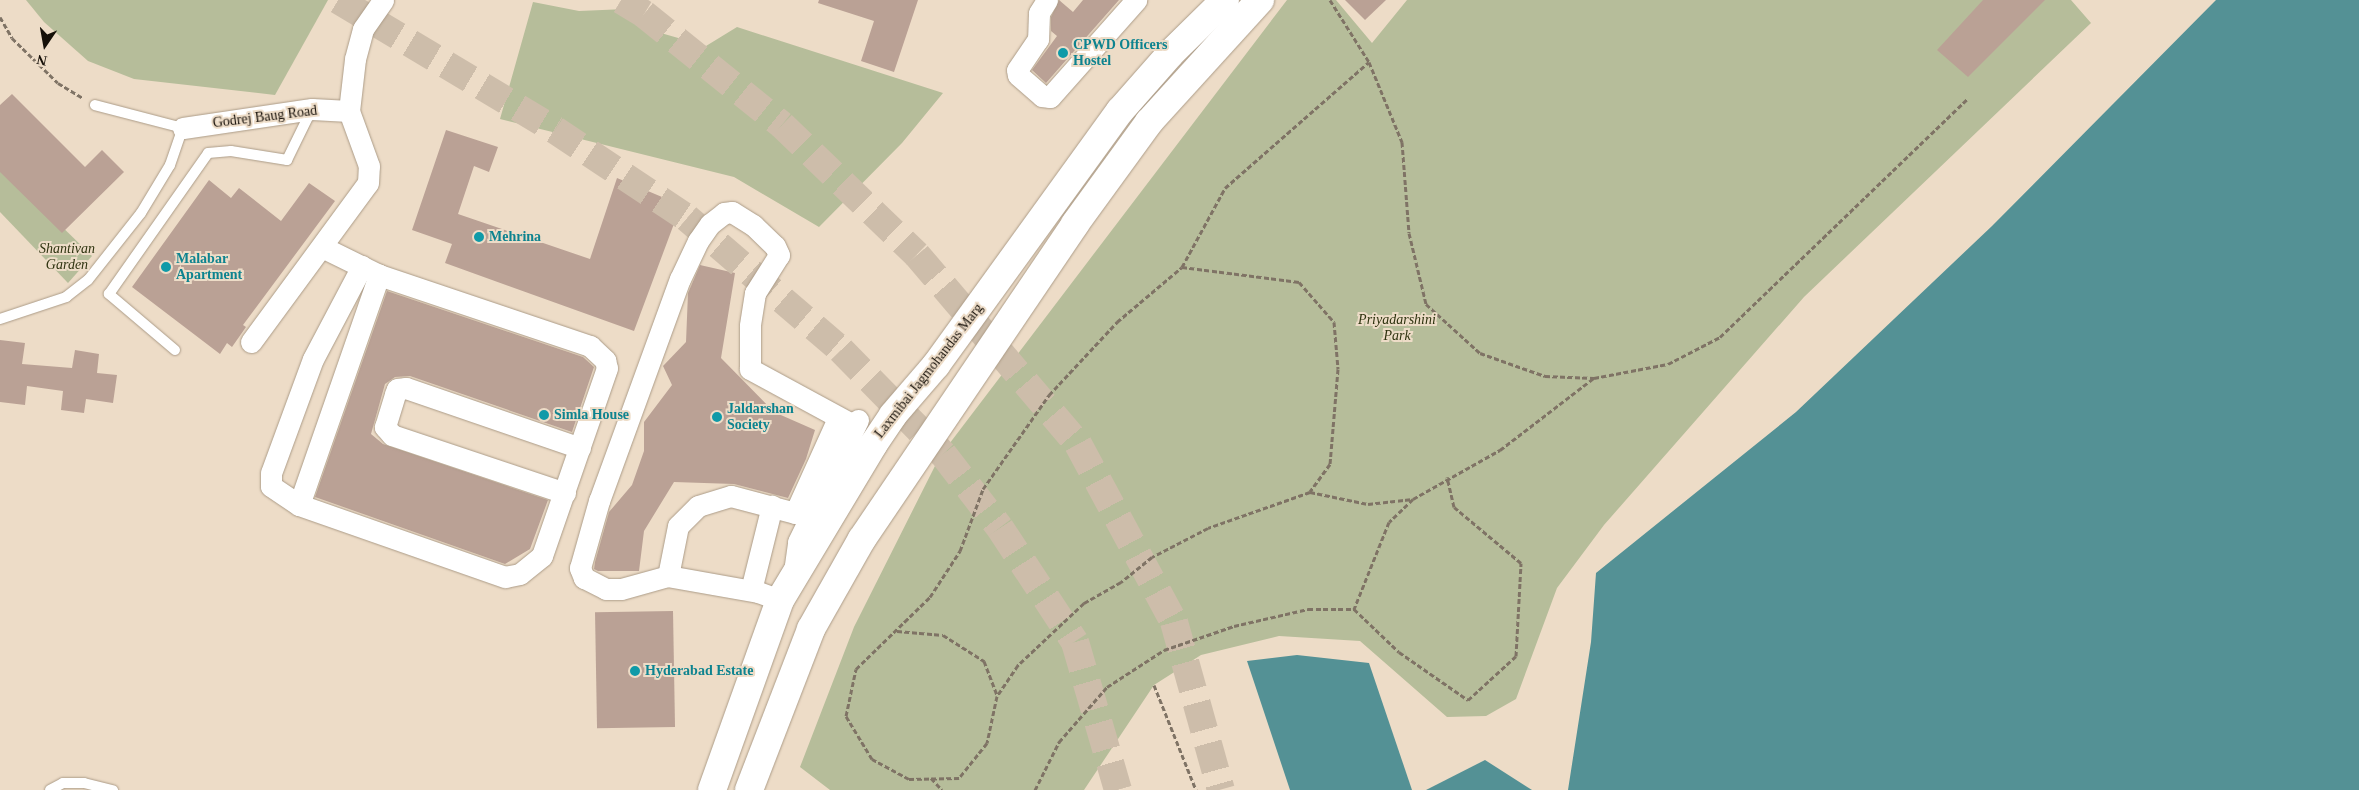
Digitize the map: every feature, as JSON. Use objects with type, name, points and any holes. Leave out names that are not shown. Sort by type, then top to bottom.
[{"type":"main road","name":"Laxmibai Jagmohandas Marg","points":[[712,790],[787,589],[893,415],[936,365],[1073,173],[1139,90],[1225,0]]},
{"type":"main road","points":[[749,790],[812,629],[862,539],[1069,232],[1148,122],[1260,0]]},
{"type":"street","points":[[250,342],[368,183],[369,166],[349,111],[355,59],[363,29],[383,0]]},
{"type":"street","points":[[1046,0],[1039,12],[1038,39],[1017,70],[1018,75],[1042,96],[1050,97],[1136,0]]},
{"type":"street","name":"Godrej Baug Road","points":[[183,128],[312,109],[349,111]]},
{"type":"street","points":[[732,212],[753,225],[775,246],[779,255],[755,293],[750,326],[750,369],[850,421],[798,542],[787,589],[751,590],[668,576],[621,589],[606,589],[584,578],[580,568],[599,502],[680,279],[698,241],[710,224],[724,213],[732,212]]},
{"type":"street","points":[[322,246],[370,270],[599,352],[607,368],[565,493],[542,556],[520,574],[505,577],[299,505],[271,486],[271,473],[314,359],[370,270]]},
{"type":"street","points":[[299,505],[370,270]]},
{"type":"street","points":[[565,493],[392,435],[385,427],[395,394],[397,389],[406,388],[580,448]]},
{"type":"street","points":[[668,576],[678,526],[698,506],[731,496],[795,513],[850,421]]},
{"type":"street","points":[[751,590],[772,506]]},
{"type":"lane","points":[[0,319],[66,297],[88,280],[141,213],[170,165],[183,128],[94,105]]},
{"type":"lane","points":[[174,350],[109,294],[208,153],[231,150],[287,160],[312,109]]},
{"type":"lane","points":[[50,790],[63,782],[84,783],[113,790]]},
{"type":"path","points":[[1330,0],[1369,62],[1402,142],[1409,233],[1426,304],[1480,353],[1545,376],[1594,378],[1668,364],[1720,337],[1967,99]]},
{"type":"path","points":[[0,17],[12,38],[58,83],[94,105]]},
{"type":"path","points":[[1369,62],[1225,188],[1182,267],[1117,322],[1049,395],[983,489],[960,551],[930,597],[856,669],[846,716],[872,759],[909,779],[959,778],[987,743],[997,696],[1018,665],[1084,604],[1121,582],[1152,557],[1225,521],[1310,492],[1368,504],[1414,499]]},
{"type":"path","points":[[1182,267],[1298,282],[1334,322],[1338,369],[1330,464],[1310,492]]},
{"type":"path","points":[[1354,609],[1389,522],[1414,499],[1448,477],[1500,450],[1594,378]]},
{"type":"path","points":[[1034,790],[1059,742],[1107,687],[1164,650],[1234,626],[1308,610],[1354,609],[1399,652],[1468,700],[1516,656],[1521,563],[1454,507],[1448,477]]},
{"type":"path","points":[[897,631],[943,635],[984,661],[997,696]]},
{"type":"path","points":[[1154,685],[1196,790]]},
{"type":"path","points":[[930,778],[942,790]]},
{"type":"green space","points":[[26,0],[328,0],[275,95],[134,79],[88,61],[44,22]]},
{"type":"green space","name":"Priyadarshini Park","points":[[1287,0],[1336,0],[1372,43],[1407,0],[2071,0],[2091,23],[1804,297],[1604,525],[1557,588],[1516,699],[1486,716],[1447,717],[1360,641],[1279,636],[1201,655],[1154,685],[1084,790],[830,790],[800,767],[854,627],[940,456]]},
{"type":"green space","points":[[533,2],[579,11],[626,9],[640,27],[706,46],[737,27],[943,93],[902,143],[819,227],[734,177],[500,119]]},
{"type":"green space","name":"Shantivan Garden","points":[[0,166],[92,256],[68,283],[0,212]]},
{"type":"water","points":[[2216,0],[2359,0],[2359,790],[1568,790],[1591,642],[1596,573],[1796,412],[1992,226]]},
{"type":"water","points":[[1297,655],[1369,663],[1412,790],[1290,790],[1247,661]]},
{"type":"water","points":[[1485,760],[1532,790],[1426,790]]},
{"type":"building","points":[[819,0],[918,0],[894,72],[861,61],[874,21],[818,3]]},
{"type":"building","name":"CPWD Officers Hostel","points":[[1059,0],[1073,12],[1083,0],[1119,0],[1046,83],[1032,70],[1057,36],[1051,31],[1051,17]]},
{"type":"building","points":[[1345,0],[1386,0],[1365,20]]},
{"type":"building","points":[[1983,0],[2045,0],[1968,77],[1937,50]]},
{"type":"building","points":[[12,94],[85,167],[102,150],[124,172],[62,233],[0,172],[0,105]]},
{"type":"building","name":"Mehrina","points":[[446,130],[498,147],[489,172],[474,166],[458,214],[590,259],[617,178],[681,205],[634,331],[445,263],[452,244],[412,230]]},
{"type":"building","name":"Malabar Apartment","points":[[209,180],[231,198],[239,188],[281,221],[309,183],[335,201],[243,325],[246,327],[232,347],[227,343],[220,354],[132,287]]},
{"type":"building","name":"Jaldarshan Society","points":[[700,265],[735,273],[721,358],[774,412],[815,430],[806,459],[788,498],[734,484],[674,482],[644,531],[639,571],[598,571],[594,569],[595,562],[609,512],[632,485],[644,451],[644,422],[672,385],[663,366],[686,342],[688,293]]},
{"type":"building","name":"Simla House","points":[[387,291],[583,357],[594,367],[572,432],[410,376],[395,377],[385,384],[371,434],[383,444],[548,500],[530,549],[505,564],[315,497]]},
{"type":"building","points":[[0,340],[25,343],[22,364],[72,368],[75,350],[99,354],[97,373],[117,375],[113,403],[86,399],[84,413],[61,410],[63,391],[27,386],[25,405],[0,402]]},
{"type":"building","name":"Hyderabad Estate","points":[[673,611],[675,727],[597,728],[595,612]]},
{"type":"tunnel","points":[[338,0],[555,130],[687,218],[841,350],[943,454],[1000,528],[1075,642],[1118,790]]},
{"type":"tunnel","points":[[621,0],[644,14],[782,125],[917,255],[1078,444],[1174,622],[1221,790]]},
{"type":"place","name":"CPWD Officers Hostel","points":[[1063,53]]},
{"type":"place","name":"Mehrina","points":[[479,237]]},
{"type":"place","name":"Malabar Apartment","points":[[166,267]]},
{"type":"place","name":"Simla House","points":[[544,415]]},
{"type":"place","name":"Jaldarshan Society","points":[[717,417]]},
{"type":"place","name":"Hyderabad Estate","points":[[635,671]]}]
